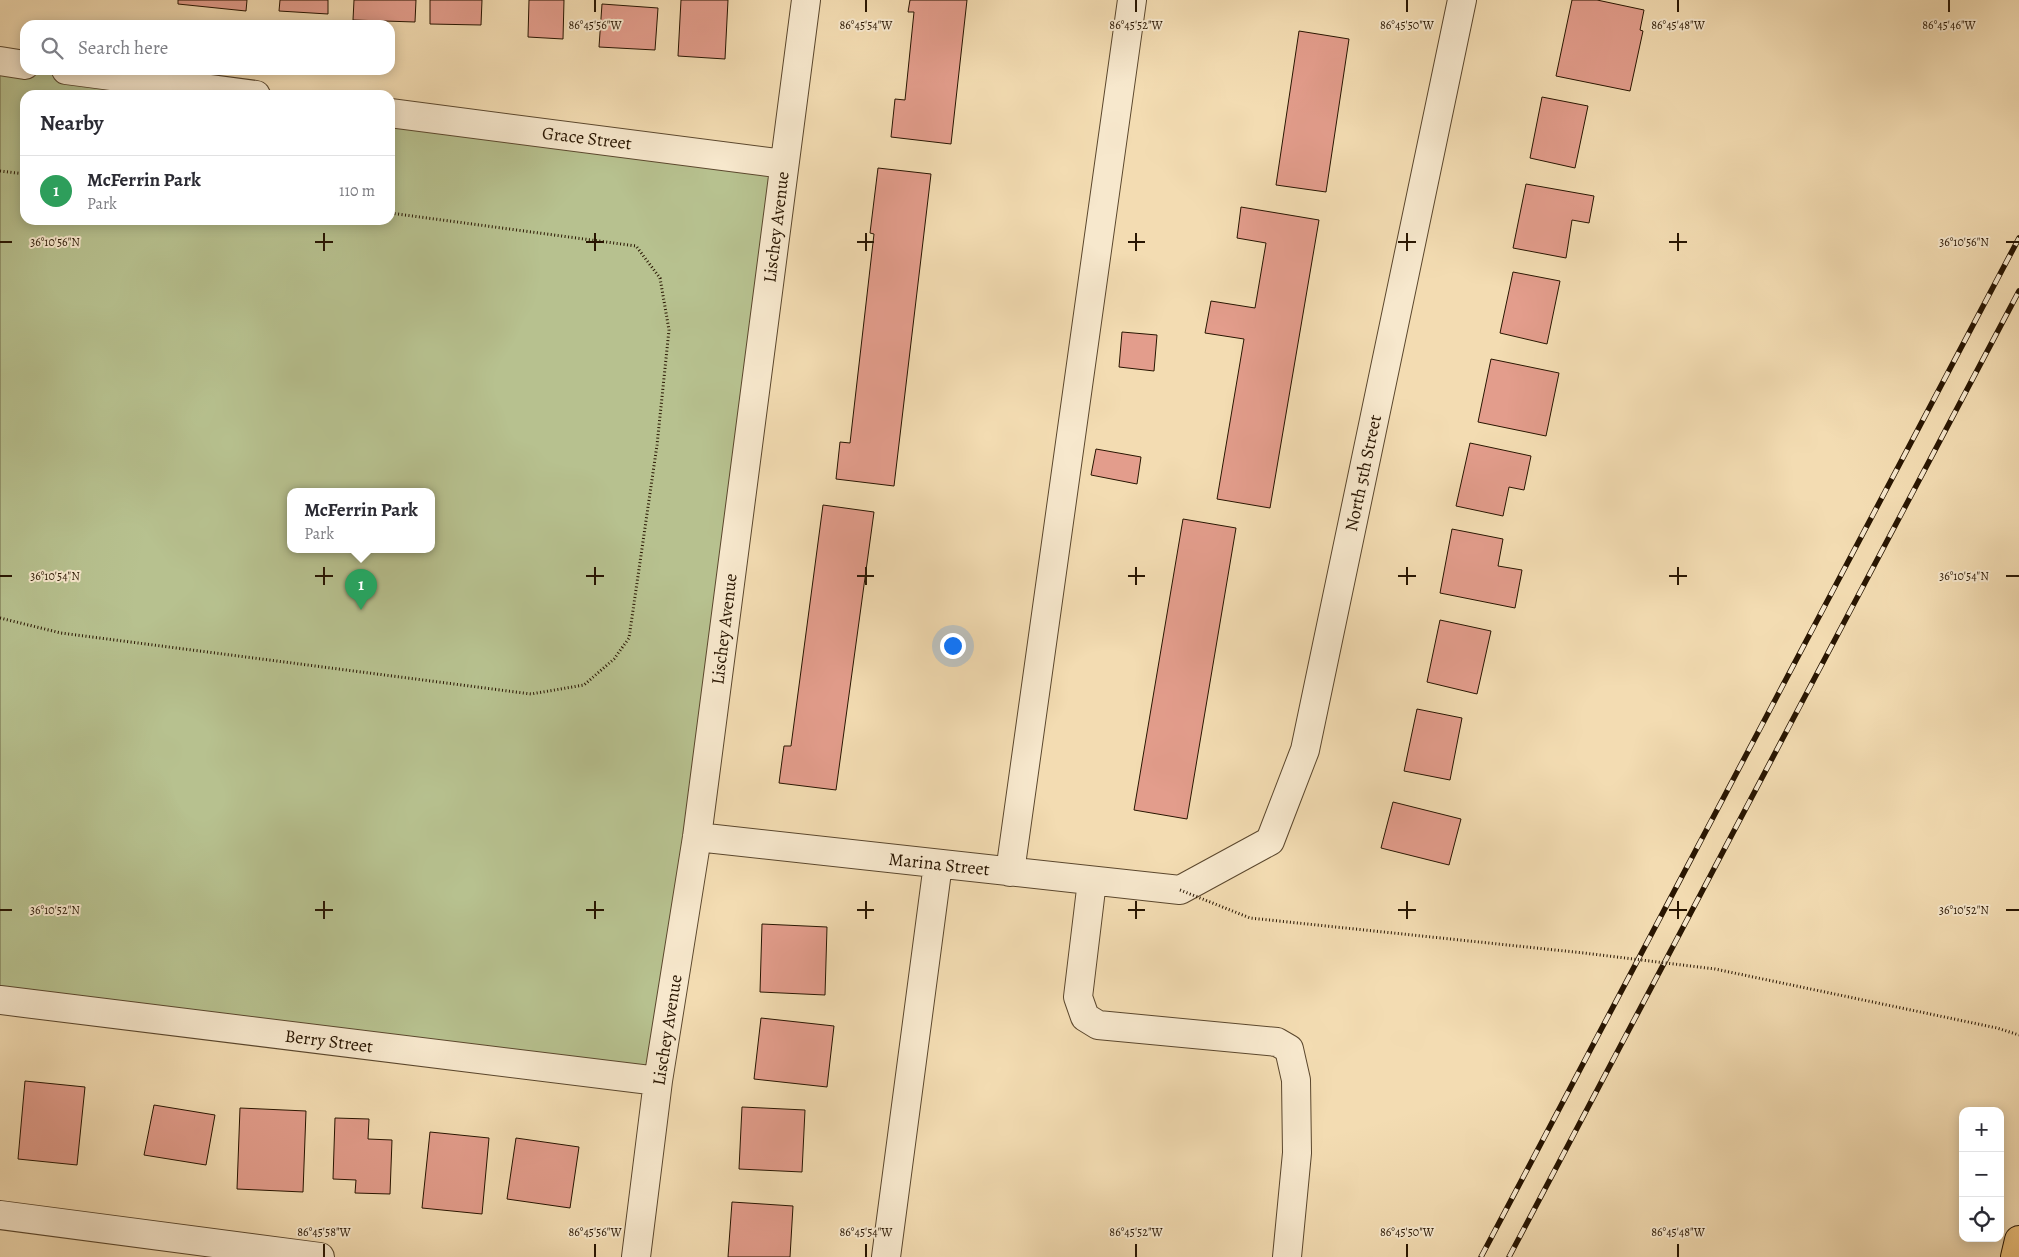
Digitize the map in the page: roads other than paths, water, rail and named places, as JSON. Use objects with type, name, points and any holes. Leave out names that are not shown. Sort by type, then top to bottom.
[{"type":"highway","points":[[2015,1257],[2019,1240]]},
{"type":"street","name":"Lischey Avenue","points":[[636,1257],[658,1081],[697,837],[806,0]]},
{"type":"street","points":[[1010,872],[1132,0]]},
{"type":"street","name":"North 5th Street","points":[[1180,890],[1270,841],[1305,750],[1462,0]]},
{"type":"street","points":[[0,61],[20,64]]},
{"type":"street","points":[[104,75],[218,90]]},
{"type":"street","name":"Grace Street","points":[[395,114],[784,164]]},
{"type":"street","name":"Marina Street","points":[[697,837],[1180,890]]},
{"type":"street","points":[[886,1257],[938,864]]},
{"type":"street","points":[[1092,880],[1078,997],[1085,1017],[1098,1025],[1277,1042],[1289,1049],[1296,1080],[1297,1153],[1287,1257]]},
{"type":"street","name":"Berry Street","points":[[0,1000],[658,1081]]},
{"type":"street","points":[[0,1215],[320,1257]]},
{"type":"railway","points":[[1481,1257],[2019,238]]},
{"type":"railway","points":[[1509,1257],[2019,291]]},
{"type":"place","name":"McFerrin Park","points":[[361,610]]}]
